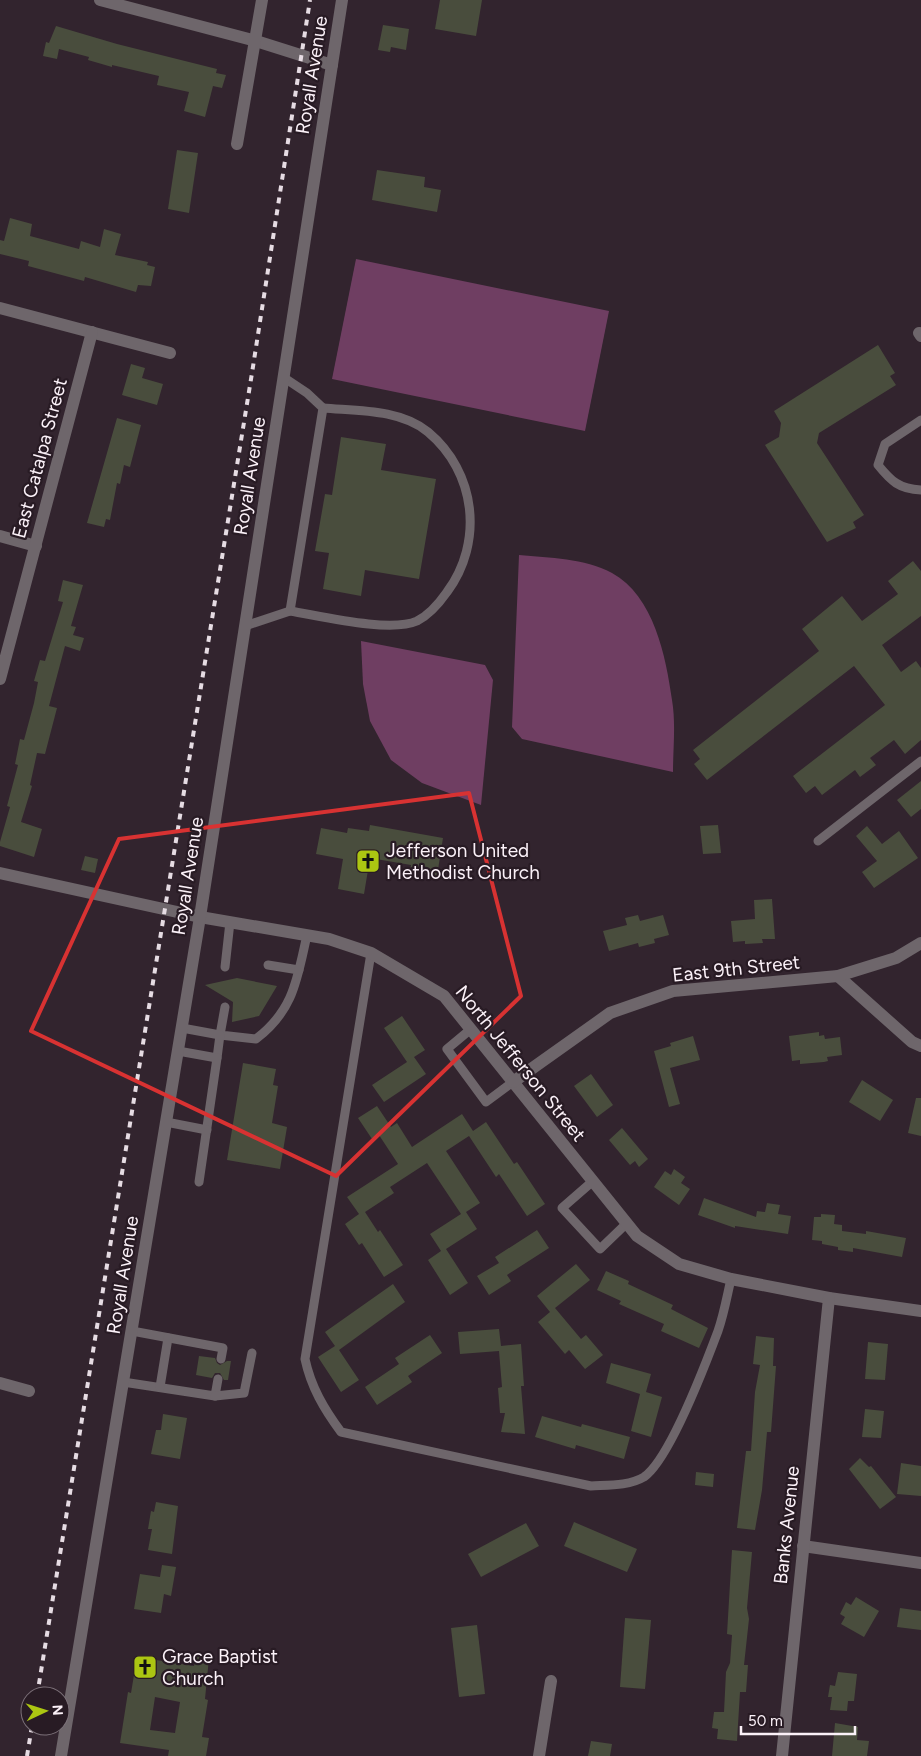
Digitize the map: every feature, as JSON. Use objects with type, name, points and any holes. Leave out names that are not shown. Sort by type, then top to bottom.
[{"type":"street","points":[[100,0],[256,41],[332,65]]},
{"type":"street","points":[[237,144],[262,0]]},
{"type":"street","name":"Royall Avenue","points":[[61,1756],[200,917],[342,0]]},
{"type":"street","points":[[0,308],[170,353]]},
{"type":"street","name":"East Catalpa Street","points":[[0,680],[92,332]]},
{"type":"street","points":[[0,536],[36,546]]},
{"type":"street","name":"North Jefferson Street","points":[[0,873],[200,917],[329,939],[370,953],[444,996],[637,1236],[679,1264],[732,1279],[829,1298],[921,1311]]},
{"type":"street","name":"East 9th Street","points":[[513,1082],[610,1013],[673,991],[838,976],[896,958],[921,943]]},
{"type":"street","points":[[838,976],[912,1042],[921,1046]]},
{"type":"street","name":"Banks Avenue","points":[[782,1756],[829,1298]]},
{"type":"street","points":[[0,1383],[29,1391]]},
{"type":"street","points":[[803,1546],[921,1563]]},
{"type":"street","points":[[538,1756],[552,1681]]},
{"type":"lane","points":[[245,626],[290,611],[381,625],[402,625],[418,620],[445,596],[456,581],[468,553],[471,529],[467,494],[451,456],[427,431],[399,417],[323,408],[307,393],[284,377]]},
{"type":"lane","points":[[290,611],[323,408]]},
{"type":"lane","points":[[921,420],[885,444],[878,464],[892,482],[906,489],[921,490]]},
{"type":"lane","points":[[818,841],[921,761]]},
{"type":"lane","points":[[225,967],[230,922]]},
{"type":"lane","points":[[182,1028],[256,1039],[274,1025],[294,990],[307,935]]},
{"type":"lane","points":[[370,953],[305,1360],[309,1380],[326,1413],[341,1432],[592,1486],[622,1485],[644,1477],[666,1453],[718,1330],[732,1279]]},
{"type":"lane","points":[[268,965],[299,970]]},
{"type":"lane","points":[[199,1182],[225,1007]]},
{"type":"lane","points":[[471,1029],[447,1049],[486,1102],[513,1082]]},
{"type":"lane","points":[[178,1052],[217,1058]]},
{"type":"lane","points":[[166,1122],[207,1130]]},
{"type":"lane","points":[[593,1181],[562,1208],[600,1249],[627,1223]]},
{"type":"lane","points":[[132,1331],[223,1348],[221,1360]]},
{"type":"lane","points":[[160,1387],[168,1338]]},
{"type":"lane","points":[[123,1382],[215,1396],[244,1393],[252,1353]]},
{"type":"lane","points":[[215,1396],[218,1379]]},
{"type":"highlighted area","points":[[469,793],[521,996],[336,1176],[31,1031],[119,839]]},
{"type":"shaded area","points":[[356,259],[609,311],[585,431],[332,379]]},
{"type":"shaded area","points":[[519,555],[590,564],[612,573],[626,583],[638,596],[656,629],[666,665],[674,718],[673,772],[522,739],[512,727]]},
{"type":"shaded area","points":[[361,641],[485,665],[493,680],[481,805],[422,783],[391,760],[370,721],[363,684]]},
{"type":"building","points":[[440,0],[482,0],[476,36],[435,29]]},
{"type":"building","points":[[383,25],[409,29],[406,50],[391,47],[390,52],[378,50]]},
{"type":"building","points":[[56,26],[117,44],[217,69],[216,73],[226,75],[222,88],[213,86],[205,117],[184,111],[189,92],[157,85],[159,76],[112,65],[112,67],[88,60],[89,57],[59,49],[57,59],[43,56],[46,42],[49,43]]},
{"type":"building","points":[[177,150],[198,153],[189,213],[168,209]]},
{"type":"building","points":[[377,170],[425,177],[424,187],[441,190],[437,212],[372,200]]},
{"type":"building","points":[[10,218],[32,224],[30,236],[79,249],[81,241],[100,247],[104,229],[121,234],[115,255],[148,262],[147,265],[155,267],[151,286],[138,285],[136,292],[85,277],[84,281],[28,266],[29,261],[0,254],[0,240],[4,241]]},
{"type":"building","points":[[878,345],[895,373],[890,376],[896,385],[819,433],[817,443],[864,515],[853,522],[856,528],[827,542],[765,445],[779,437],[781,423],[774,411]]},
{"type":"building","points":[[131,364],[145,368],[142,378],[163,384],[157,405],[122,395]]},
{"type":"building","points":[[117,418],[141,425],[130,467],[124,465],[120,484],[117,483],[110,520],[106,519],[104,527],[87,523]]},
{"type":"building","points":[[341,437],[386,444],[381,470],[436,479],[419,579],[365,570],[361,596],[323,589],[329,553],[315,551],[325,494],[332,495]]},
{"type":"building","points":[[913,561],[921,571],[921,616],[882,645],[901,672],[916,661],[921,668],[921,740],[905,754],[894,740],[870,758],[876,765],[860,777],[855,770],[822,795],[815,786],[806,793],[793,776],[885,705],[854,666],[707,780],[694,764],[700,759],[693,750],[819,651],[802,629],[842,596],[862,621],[898,594],[888,581]]},
{"type":"building","points":[[63,580],[83,585],[71,626],[76,627],[73,635],[84,638],[80,651],[65,646],[49,706],[57,708],[45,754],[37,753],[30,785],[32,786],[21,822],[42,829],[34,857],[0,846],[0,842],[10,807],[7,806],[18,765],[15,764],[20,739],[24,740],[34,703],[38,682],[34,681],[40,660],[45,661],[63,602],[58,601]]},
{"type":"building","points":[[921,781],[921,809],[911,817],[897,800]]},
{"type":"building","points":[[370,825],[443,838],[437,876],[410,871],[411,865],[370,858],[364,894],[338,889],[343,859],[316,854],[321,828],[347,833],[348,828],[369,831]]},
{"type":"building","points":[[718,825],[721,853],[703,854],[700,826]]},
{"type":"building","points":[[867,826],[882,844],[899,831],[918,858],[874,888],[862,872],[877,861],[856,836]]},
{"type":"building","points":[[85,856],[98,859],[95,873],[81,870]]},
{"type":"building","points":[[772,899],[775,939],[762,939],[763,943],[745,944],[745,941],[733,942],[731,921],[755,919],[754,900]]},
{"type":"building","points":[[638,915],[640,921],[663,915],[669,935],[654,939],[655,943],[639,947],[638,943],[609,951],[603,931],[627,925],[625,918]]},
{"type":"building","points":[[237,978],[277,986],[259,1016],[232,1022],[233,1002],[205,985]]},
{"type":"building","points":[[402,1016],[425,1050],[414,1057],[426,1074],[384,1102],[372,1085],[407,1062],[384,1028]]},
{"type":"building","points":[[819,1032],[819,1036],[824,1035],[825,1039],[840,1037],[842,1055],[827,1057],[828,1061],[824,1062],[800,1064],[800,1060],[792,1061],[789,1036]]},
{"type":"building","points":[[693,1036],[700,1060],[670,1068],[680,1104],[669,1107],[654,1051],[671,1046],[670,1043]]},
{"type":"building","points":[[243,1063],[276,1069],[273,1085],[278,1086],[272,1123],[287,1127],[280,1169],[227,1160]]},
{"type":"building","points":[[591,1074],[613,1105],[597,1117],[574,1086]]},
{"type":"building","points":[[862,1080],[893,1100],[880,1121],[849,1102]]},
{"type":"building","points":[[916,1098],[921,1098],[921,1136],[908,1133]]},
{"type":"building","points":[[377,1106],[391,1127],[397,1123],[412,1147],[462,1114],[473,1131],[486,1122],[514,1164],[517,1162],[545,1204],[527,1216],[499,1174],[496,1177],[469,1136],[446,1151],[480,1203],[466,1212],[477,1229],[446,1249],[468,1283],[450,1295],[428,1260],[441,1251],[430,1234],[461,1214],[427,1163],[390,1187],[394,1193],[365,1212],[378,1232],[380,1230],[403,1265],[384,1277],[362,1243],[359,1245],[345,1224],[359,1214],[347,1197],[398,1164],[379,1135],[372,1139],[358,1118]]},
{"type":"building","points":[[622,1128],[648,1159],[639,1167],[635,1161],[630,1165],[609,1140]]},
{"type":"building","points":[[674,1169],[685,1177],[681,1183],[690,1189],[679,1205],[654,1187],[665,1171],[671,1175]]},
{"type":"building","points":[[704,1198],[756,1217],[757,1211],[765,1212],[767,1203],[780,1205],[778,1214],[791,1216],[788,1234],[735,1226],[735,1228],[698,1215]]},
{"type":"building","points":[[821,1214],[835,1215],[834,1224],[842,1225],[842,1231],[866,1234],[866,1231],[906,1238],[902,1257],[853,1248],[853,1252],[838,1250],[838,1247],[822,1244],[822,1241],[812,1240],[814,1217],[821,1217]]},
{"type":"building","points":[[537,1230],[549,1248],[507,1275],[511,1281],[489,1295],[477,1276],[499,1263],[495,1257]]},
{"type":"building","points":[[576,1264],[590,1280],[555,1308],[581,1339],[586,1335],[603,1355],[585,1369],[569,1350],[565,1354],[538,1322],[550,1312],[537,1296]]},
{"type":"building","points":[[606,1271],[629,1281],[628,1284],[673,1305],[671,1309],[708,1328],[699,1348],[661,1331],[664,1324],[619,1304],[621,1301],[597,1290]]},
{"type":"building","points":[[393,1284],[405,1302],[339,1350],[359,1380],[341,1392],[318,1357],[335,1346],[325,1332]]},
{"type":"building","points":[[499,1329],[501,1346],[521,1344],[524,1386],[521,1386],[525,1434],[501,1432],[505,1413],[500,1413],[498,1388],[502,1387],[499,1351],[460,1354],[458,1332]]},
{"type":"building","points":[[430,1335],[442,1353],[408,1376],[412,1382],[377,1405],[365,1387],[399,1364],[395,1358]]},
{"type":"building","points":[[756,1336],[774,1338],[773,1366],[776,1366],[771,1432],[767,1432],[762,1490],[755,1530],[737,1528],[746,1451],[751,1451],[755,1392],[760,1365],[753,1364]]},
{"type":"building","points":[[868,1342],[888,1344],[885,1380],[865,1379]]},
{"type":"building","points":[[199,1356],[215,1358],[220,1365],[231,1361],[228,1380],[224,1380],[220,1373],[215,1373],[212,1378],[196,1375]]},
{"type":"building","points":[[611,1363],[651,1374],[646,1392],[662,1397],[651,1437],[631,1431],[640,1394],[606,1383]]},
{"type":"building","points":[[865,1409],[884,1411],[881,1438],[862,1437]]},
{"type":"building","points":[[163,1414],[187,1418],[180,1459],[151,1454],[156,1430],[161,1430]]},
{"type":"building","points":[[542,1416],[581,1427],[582,1424],[630,1437],[624,1459],[576,1445],[575,1449],[535,1437]]},
{"type":"building","points":[[860,1458],[869,1467],[871,1466],[896,1497],[880,1509],[849,1469]]},
{"type":"building","points":[[901,1463],[921,1466],[921,1496],[897,1494]]},
{"type":"building","points":[[696,1472],[714,1474],[713,1487],[695,1485]]},
{"type":"building","points":[[156,1502],[178,1506],[172,1554],[148,1550],[152,1529],[148,1529],[151,1511],[154,1512]]},
{"type":"building","points":[[574,1522],[637,1549],[627,1572],[564,1546]]},
{"type":"building","points":[[526,1523],[539,1546],[481,1577],[468,1554]]},
{"type":"building","points":[[732,1550],[752,1552],[747,1608],[749,1619],[744,1665],[748,1665],[746,1692],[740,1692],[737,1741],[717,1739],[718,1729],[712,1728],[714,1712],[724,1712],[726,1672],[730,1663],[732,1635],[727,1634]]},
{"type":"building","points":[[162,1565],[176,1567],[171,1596],[164,1594],[161,1613],[134,1609],[140,1574],[160,1577]]},
{"type":"building","points":[[856,1597],[879,1611],[864,1637],[841,1624],[845,1617],[840,1614],[846,1602],[851,1605]]},
{"type":"building","points":[[900,1608],[921,1611],[921,1630],[897,1627]]},
{"type":"building","points":[[625,1618],[651,1620],[645,1689],[620,1687]]},
{"type":"building","points":[[477,1625],[485,1694],[459,1697],[451,1628]]},
{"type":"building","points":[[196,1655],[209,1658],[205,1699],[208,1700],[202,1737],[209,1738],[206,1756],[168,1756],[169,1750],[120,1743],[128,1692],[131,1693],[137,1657],[194,1666]],"holes":[[[155,1697],[180,1702],[175,1733],[150,1730]]]},
{"type":"building","points":[[838,1672],[857,1674],[854,1701],[848,1701],[847,1711],[830,1710],[832,1697],[828,1697],[830,1685],[835,1686]]},
{"type":"building","points":[[835,1723],[858,1727],[857,1740],[869,1741],[867,1756],[832,1756]]},
{"type":"building","points":[[591,1741],[612,1744],[610,1756],[588,1756]]},
{"type":"railway","points":[[39,1686],[252,373],[310,0]]},
{"type":"railway","points":[[27,1756],[30,1736]]},
{"type":"place","name":"Jefferson United Methodist Church","points":[[368,861]]},
{"type":"place","name":"Grace Baptist Church","points":[[145,1667]]}]
